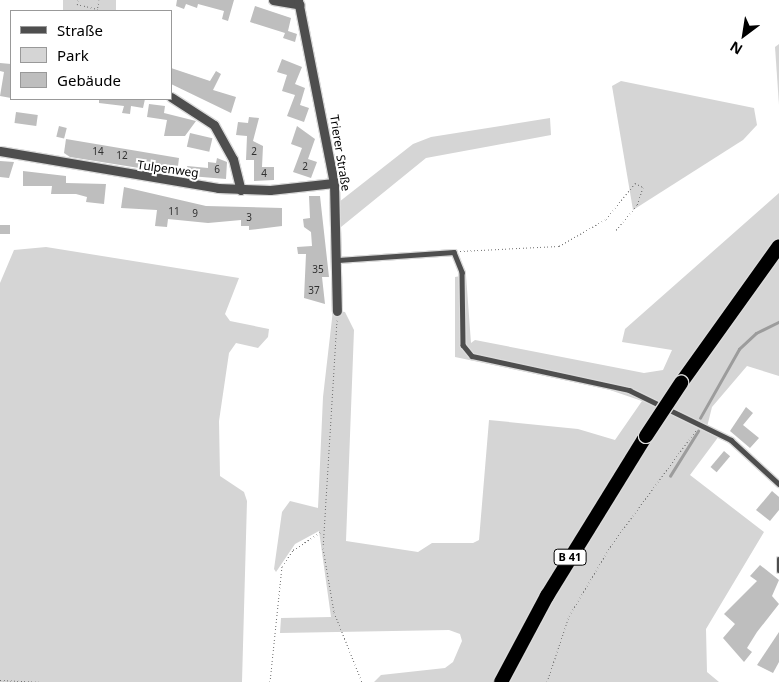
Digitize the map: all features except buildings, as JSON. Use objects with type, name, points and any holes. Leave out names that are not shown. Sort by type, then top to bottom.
[{"type":"highway","name":"B 41","points":[[501,682],[547,596],[646,436],[681,383],[779,246]]},
{"type":"street","points":[[273,0],[299,2]]},
{"type":"street","name":"Trierer Straße","points":[[299,2],[334,183],[338,260],[337,311]]},
{"type":"street","points":[[172,97],[214,125],[233,158],[241,190]]},
{"type":"street","name":"Tulpenweg","points":[[0,152],[140,178],[241,190],[334,183]]},
{"type":"lane","points":[[338,260],[454,252],[462,272],[463,345],[472,356],[629,390],[737,444],[779,484]]},
{"type":"lane","points":[[779,559],[779,570]]},
{"type":"path","points":[[78,0],[77,4],[97,10],[99,0]]},
{"type":"path","points":[[454,252],[559,246],[606,219],[636,183],[643,187],[637,205],[616,230]]},
{"type":"path","points":[[337,311],[322,532],[328,589],[362,682]]},
{"type":"path","points":[[547,682],[574,608],[612,544],[700,425]]},
{"type":"path","points":[[270,682],[282,566],[293,550],[322,532]]},
{"type":"path","points":[[0,680],[43,682]]},
{"type":"green space","points":[[63,0],[116,0],[116,10],[63,10]]},
{"type":"green space","points":[[779,44],[779,105],[775,47]]},
{"type":"green space","points":[[621,81],[754,108],[757,125],[743,140],[633,210],[612,86]]},
{"type":"green space","points":[[550,118],[551,135],[426,158],[341,227],[339,202],[413,144],[431,137]]},
{"type":"green space","points":[[779,193],[779,376],[747,366],[712,407],[706,431],[719,436],[690,475],[764,532],[706,629],[707,672],[719,682],[374,682],[381,675],[445,668],[453,662],[462,641],[460,634],[449,630],[280,633],[281,618],[331,617],[319,531],[295,544],[276,572],[274,569],[282,512],[290,501],[318,508],[323,397],[333,310],[345,312],[354,330],[346,541],[418,552],[432,543],[473,543],[479,540],[489,420],[578,429],[615,440],[642,401],[607,389],[455,357],[455,277],[466,275],[471,343],[475,340],[644,373],[663,370],[672,350],[622,342],[625,329]]},
{"type":"green space","points":[[46,247],[239,278],[225,314],[230,321],[269,329],[268,337],[258,348],[236,343],[229,353],[219,421],[220,476],[244,492],[247,501],[242,682],[0,682],[0,283],[14,250]]},
{"type":"waterway","points":[[700,418],[739,349],[756,333],[779,322]]},
{"type":"waterway","points":[[670,476],[698,431]]}]
